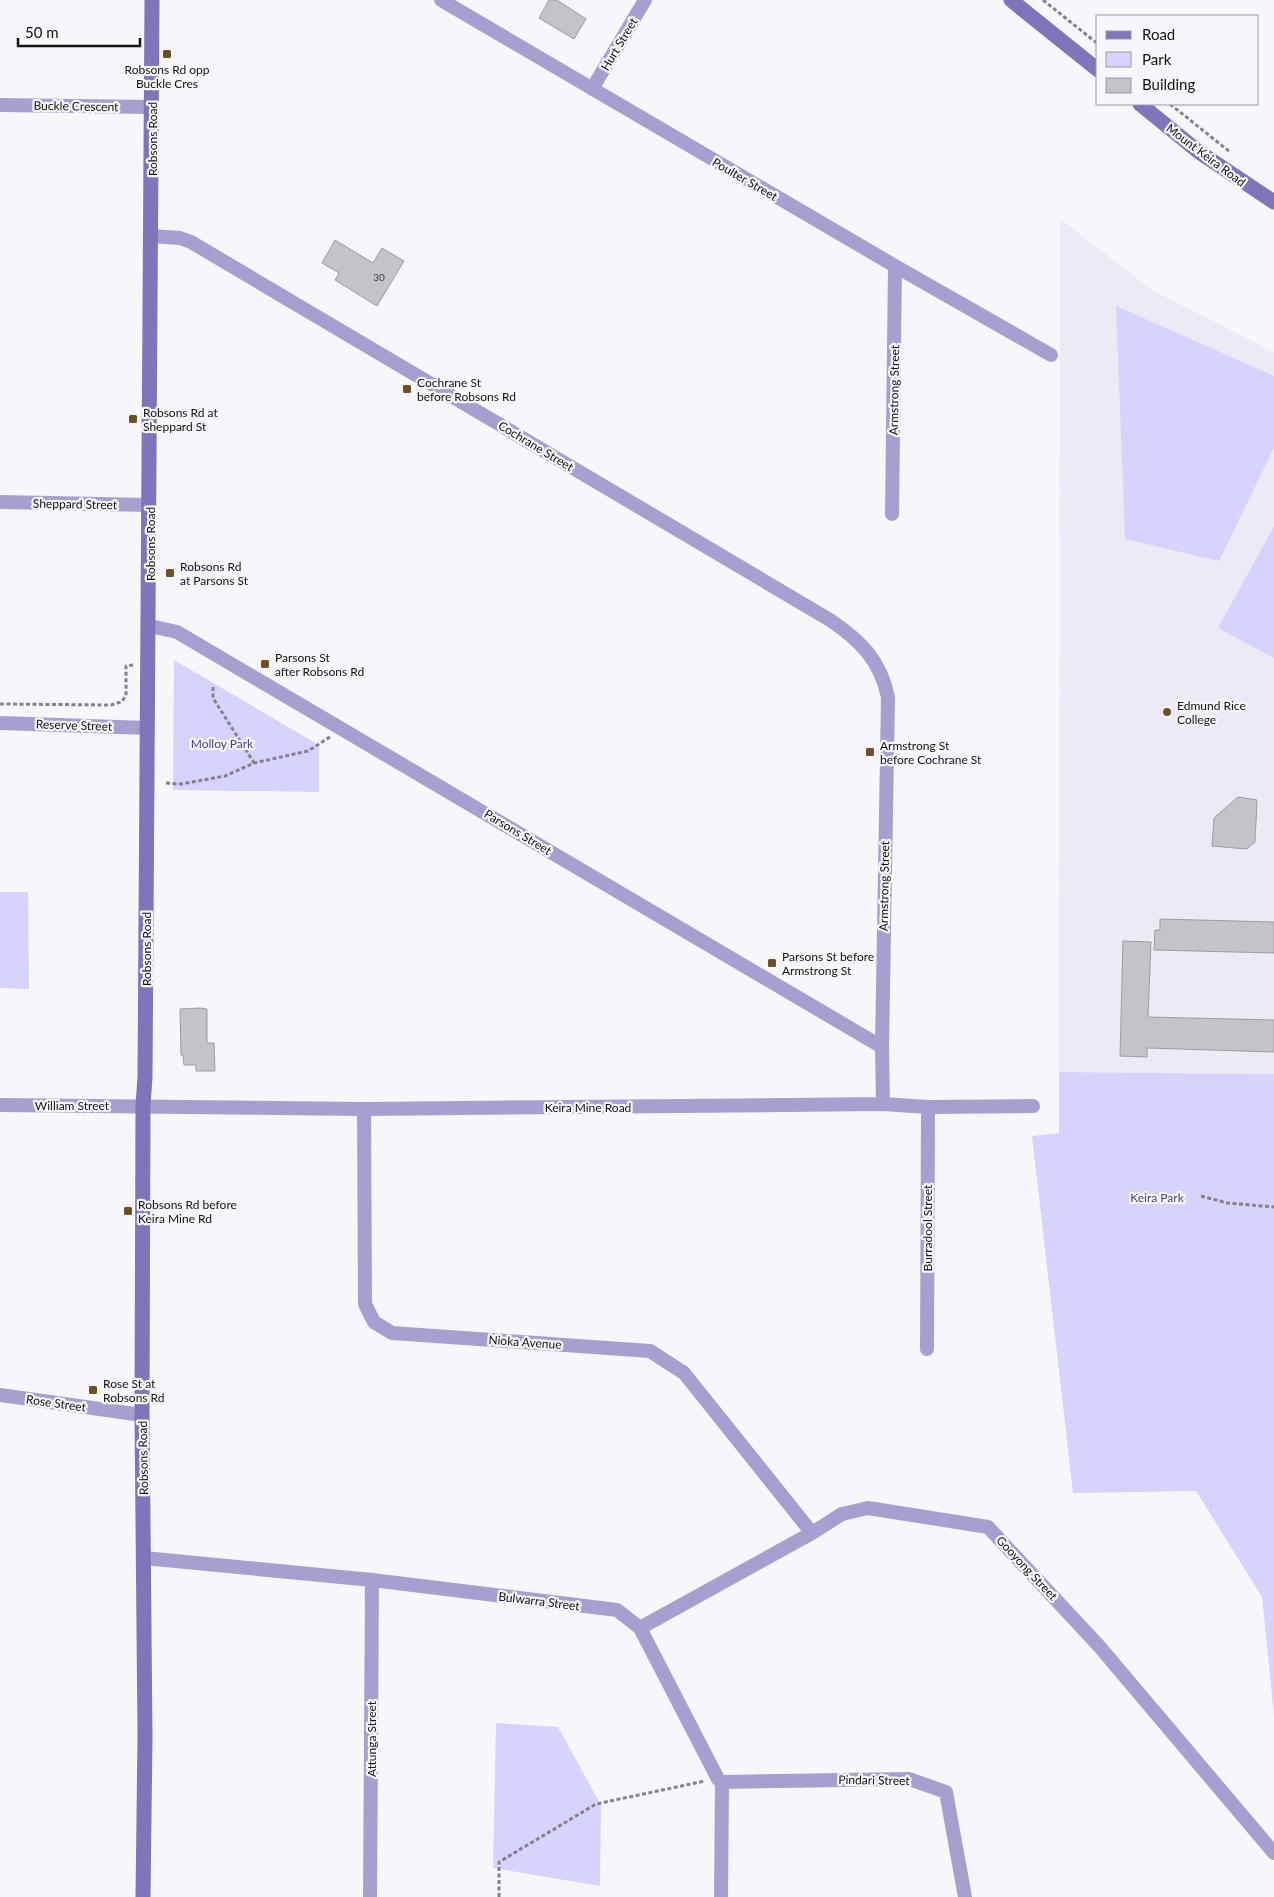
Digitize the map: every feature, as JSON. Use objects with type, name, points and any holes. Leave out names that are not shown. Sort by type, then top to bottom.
[{"type":"main road","name":"Robsons Road","points":[[143,1897],[143,1105],[146,1066],[150,626],[152,0]]},
{"type":"main road","points":[[1011,0],[1096,68]]},
{"type":"main road","name":"Mount Keira Road","points":[[1141,105],[1198,152],[1274,202]]},
{"type":"street","name":"Poulter Street","points":[[441,0],[895,266],[1051,354]]},
{"type":"street","name":"Hurt Street","points":[[592,89],[645,0]]},
{"type":"street","name":"Buckle Crescent","points":[[0,105],[152,107]]},
{"type":"street","name":"Cochrane Street","points":[[151,236],[180,238],[191,242],[830,620],[847,632],[872,658],[880,671],[888,697]]},
{"type":"street","name":"Armstrong Street","points":[[892,514],[895,266]]},
{"type":"street","name":"Sheppard Street","points":[[0,502],[149,505]]},
{"type":"street","name":"Parsons Street","points":[[150,626],[177,632],[882,1047]]},
{"type":"street","name":"Armstrong Street","points":[[883,1104],[882,1047],[888,697]]},
{"type":"street","name":"Reserve Street","points":[[0,723],[148,728]]},
{"type":"street","name":"Keira Mine Road","points":[[143,1105],[364,1108],[883,1104],[928,1108],[1033,1106]]},
{"type":"street","name":"William Street","points":[[0,1105],[143,1105]]},
{"type":"street","name":"Nioka Avenue","points":[[364,1108],[365,1304],[374,1322],[392,1333],[650,1350],[684,1373],[812,1533]]},
{"type":"street","name":"Burradool Street","points":[[927,1349],[928,1108]]},
{"type":"street","name":"Rose Street","points":[[0,1395],[142,1415]]},
{"type":"street","name":"Gooyong Street","points":[[640,1628],[812,1533],[842,1514],[868,1508],[988,1527],[1099,1646],[1274,1853]]},
{"type":"street","name":"Bulwarra Street","points":[[144,1558],[372,1580],[617,1610],[640,1628],[720,1780],[721,1897]]},
{"type":"street","name":"Attunga Street","points":[[370,1897],[372,1580]]},
{"type":"street","name":"Pindari Street","points":[[720,1780],[909,1779],[946,1792],[965,1897]]},
{"type":"path","points":[[1043,0],[1096,42]]},
{"type":"path","points":[[1171,105],[1237,158]]},
{"type":"path","points":[[0,704],[111,705],[121,702],[126,696],[126,666]]},
{"type":"path","points":[[213,687],[213,698],[254,763]]},
{"type":"path","points":[[166,783],[181,784],[226,776],[254,763],[308,751],[343,728]]},
{"type":"path","points":[[1202,1196],[1227,1203],[1274,1207]]},
{"type":"path","points":[[499,1897],[499,1862],[596,1804],[720,1780]]},
{"type":"shaded area","name":"Edmund Rice College","points":[[1060,219],[1152,290],[1274,352],[1274,1074],[1059,1072]]},
{"type":"green space","points":[[1116,306],[1274,376],[1274,448],[1219,561],[1125,539]]},
{"type":"green space","points":[[1274,526],[1274,658],[1218,628]]},
{"type":"green space","name":"Molloy Park","points":[[174,660],[319,745],[319,792],[173,790]]},
{"type":"green space","points":[[0,892],[28,892],[29,989],[0,988]]},
{"type":"green space","name":"Keira Park","points":[[1059,1072],[1274,1074],[1274,1715],[1262,1597],[1196,1491],[1073,1493],[1032,1136],[1059,1133]]},
{"type":"green space","points":[[496,1723],[558,1727],[601,1805],[600,1886],[493,1868]]},
{"type":"building","points":[[549,0],[557,0],[586,19],[574,39],[539,18]]},
{"type":"building","points":[[335,240],[373,263],[382,248],[404,261],[377,306],[335,280],[339,273],[322,263]]},
{"type":"building","points":[[1238,797],[1257,800],[1255,842],[1247,849],[1212,846],[1214,818]]},
{"type":"building","points":[[1160,919],[1274,922],[1274,953],[1154,950],[1155,930],[1160,930]]},
{"type":"building","points":[[1123,941],[1151,942],[1148,1017],[1274,1020],[1274,1052],[1147,1048],[1147,1057],[1120,1056]]},
{"type":"building","points":[[180,1009],[207,1009],[207,1043],[214,1043],[215,1071],[196,1071],[196,1065],[184,1065],[183,1055],[181,1055]]},
{"type":"place","name":"Robsons Rd opp Buckle Cres","points":[[167,54]]},
{"type":"place","name":"Cochrane St before Robsons Rd","points":[[407,389]]},
{"type":"place","name":"Robsons Rd at Sheppard St","points":[[133,419]]},
{"type":"place","name":"Robsons Rd at Parsons St","points":[[170,573]]},
{"type":"place","name":"Parsons St after Robsons Rd","points":[[265,664]]},
{"type":"place","name":"Edmund Rice College","points":[[1167,712]]},
{"type":"place","name":"Armstrong St before Cochrane St","points":[[870,752]]},
{"type":"place","name":"Parsons St before Armstrong St","points":[[772,963]]},
{"type":"place","name":"Robsons Rd before Keira Mine Rd","points":[[128,1211]]},
{"type":"place","name":"Rose St at Robsons Rd","points":[[93,1390]]}]
